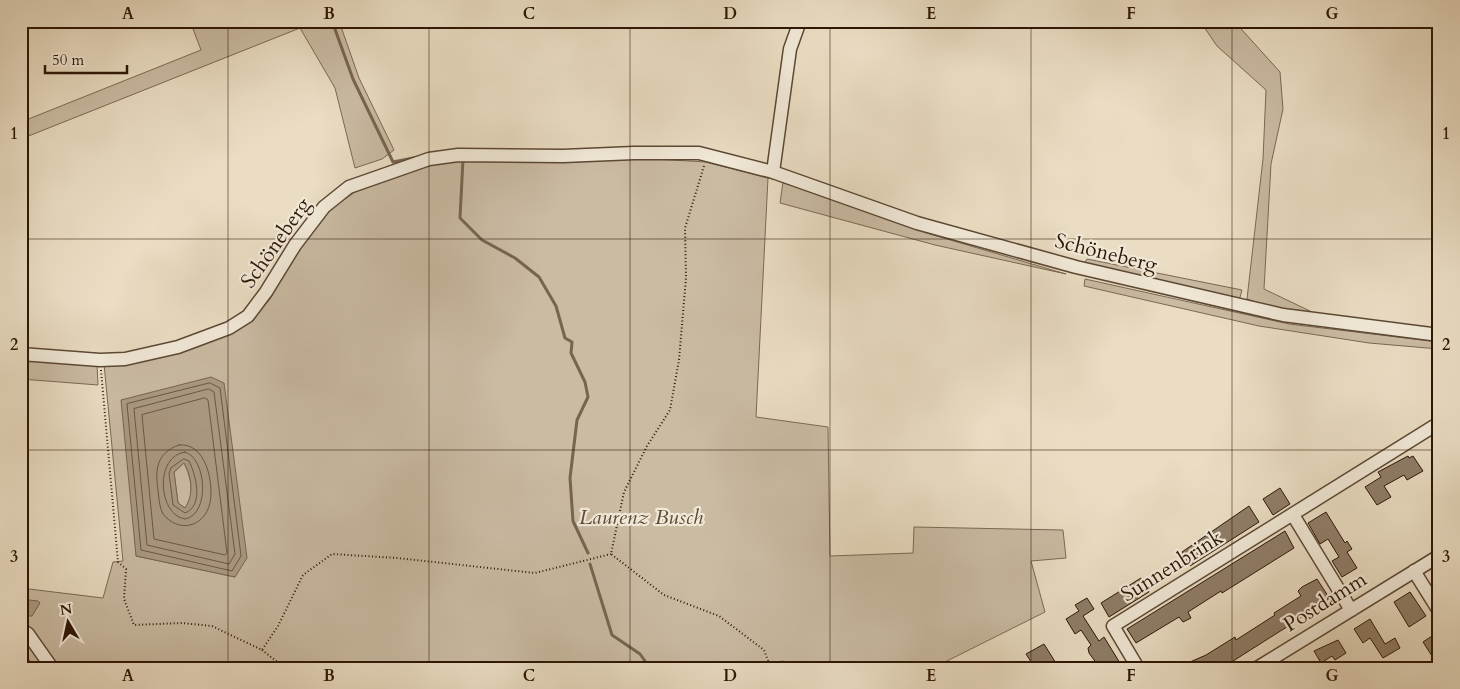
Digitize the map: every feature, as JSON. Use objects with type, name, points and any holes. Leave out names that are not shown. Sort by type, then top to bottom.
[{"type":"street","points":[[773,172],[790,49],[800,21]]},
{"type":"street","name":"Schöneberg","points":[[21,354],[100,360],[125,358],[178,346],[229,328],[248,316],[266,292],[295,245],[324,207],[350,187],[365,180],[429,159],[458,155],[563,156],[643,153],[709,155],[773,172],[917,223],[1076,267],[1283,315],[1439,335]]},
{"type":"street","name":"Sunnenbrink","points":[[1138,668],[1113,626],[1439,423]]},
{"type":"street","points":[[1293,515],[1350,610]]},
{"type":"street","name":"Postdamm","points":[[1257,668],[1439,556]]},
{"type":"street","points":[[1414,571],[1439,611]]},
{"type":"street","points":[[21,630],[28,634],[52,668]]},
{"type":"path","points":[[611,554],[624,492],[647,446],[670,410],[679,360],[686,278],[685,228],[700,177],[709,155]]},
{"type":"path","points":[[100,360],[118,562],[126,569],[124,599],[134,625],[182,623],[212,626],[262,650],[285,668]]},
{"type":"path","points":[[262,650],[278,626],[303,575],[332,554],[397,558],[535,573],[611,554]]},
{"type":"path","points":[[611,554],[664,595],[719,616],[764,650],[771,668]]},
{"type":"green space","points":[[190,21],[339,21],[359,78],[394,150],[382,159],[355,168],[335,88],[300,28],[21,139],[21,122],[201,50]]},
{"type":"green space","points":[[1200,21],[1234,21],[1280,72],[1283,109],[1271,164],[1264,289],[1312,312],[1289,313],[1247,299],[1263,159],[1266,90],[1217,46]]},
{"type":"green space","name":"Laurenz Busch","points":[[465,159],[654,159],[706,162],[768,178],[756,417],[828,427],[830,556],[913,553],[914,527],[1063,530],[1066,558],[1031,561],[1045,612],[933,668],[844,668],[781,661],[780,668],[58,668],[35,632],[21,625],[21,588],[103,598],[113,562],[123,561],[104,364],[252,320],[270,299],[297,251],[327,211],[367,184],[397,171]],"holes":[[[211,377],[235,577],[136,556]]]},
{"type":"green space","points":[[783,182],[930,234],[1066,274],[935,245],[780,203]]},
{"type":"green space","points":[[1087,259],[1242,290],[1239,301],[1083,266]]},
{"type":"green space","points":[[1085,279],[1289,324],[1439,342],[1439,349],[1369,343],[1259,326],[1084,286]]},
{"type":"green space","points":[[21,359],[97,365],[98,385],[21,379]]},
{"type":"green space","points":[[184,463],[189,474],[191,486],[190,497],[185,508],[178,503],[174,472]]},
{"type":"green space","points":[[21,636],[27,639],[46,668],[21,668]]},
{"type":"water","points":[[211,377],[224,383],[247,558],[235,577],[136,556],[121,400]],"holes":[[[184,463],[187,468],[191,491],[185,508],[178,503],[174,472]]]},
{"type":"water","points":[[21,599],[38,601],[40,603],[32,616],[21,616]]},
{"type":"building","points":[[1408,456],[1409,458],[1413,456],[1423,471],[1407,480],[1404,475],[1384,486],[1391,497],[1377,505],[1365,487],[1381,477],[1378,472]]},
{"type":"building","points":[[1280,488],[1290,504],[1273,515],[1263,499]]},
{"type":"building","points":[[1249,506],[1259,522],[1190,566],[1182,552]]},
{"type":"building","points":[[1326,512],[1345,543],[1347,541],[1352,549],[1347,552],[1357,568],[1342,577],[1332,561],[1339,557],[1328,539],[1320,544],[1308,523]]},
{"type":"building","points":[[1285,531],[1294,548],[1188,612],[1191,618],[1183,622],[1179,617],[1136,643],[1127,629]]},
{"type":"building","points":[[1141,578],[1149,592],[1109,617],[1101,603]]},
{"type":"building","points":[[1317,579],[1328,596],[1299,614],[1301,618],[1222,668],[1194,668],[1190,662],[1206,655],[1235,637],[1236,640],[1275,615],[1274,613],[1301,596],[1298,591],[1302,587]]},
{"type":"building","points":[[1410,592],[1426,616],[1409,627],[1394,602]]},
{"type":"building","points":[[1087,598],[1094,609],[1083,616],[1099,641],[1104,637],[1123,668],[1100,668],[1089,653],[1088,648],[1091,645],[1081,630],[1075,634],[1066,619],[1079,611],[1075,605]]},
{"type":"building","points":[[1370,619],[1385,644],[1395,638],[1400,648],[1383,658],[1370,638],[1363,643],[1354,629]]},
{"type":"building","points":[[1435,634],[1439,640],[1439,667],[1423,642]]},
{"type":"building","points":[[1338,640],[1346,653],[1335,660],[1332,656],[1321,663],[1314,651]]},
{"type":"building","points":[[1044,644],[1059,668],[1035,668],[1026,654]]},
{"type":"waterway","points":[[332,21],[353,79],[393,162],[418,157]]},
{"type":"waterway","points":[[463,159],[460,218],[482,240],[515,258],[539,277],[556,306],[565,338],[572,342],[571,353],[585,382],[588,397],[577,420],[570,478],[573,521],[588,553]]},
{"type":"waterway","points":[[590,564],[612,635],[640,654],[650,668]]},
{"type":"waterway","points":[[21,649],[33,668]]}]
